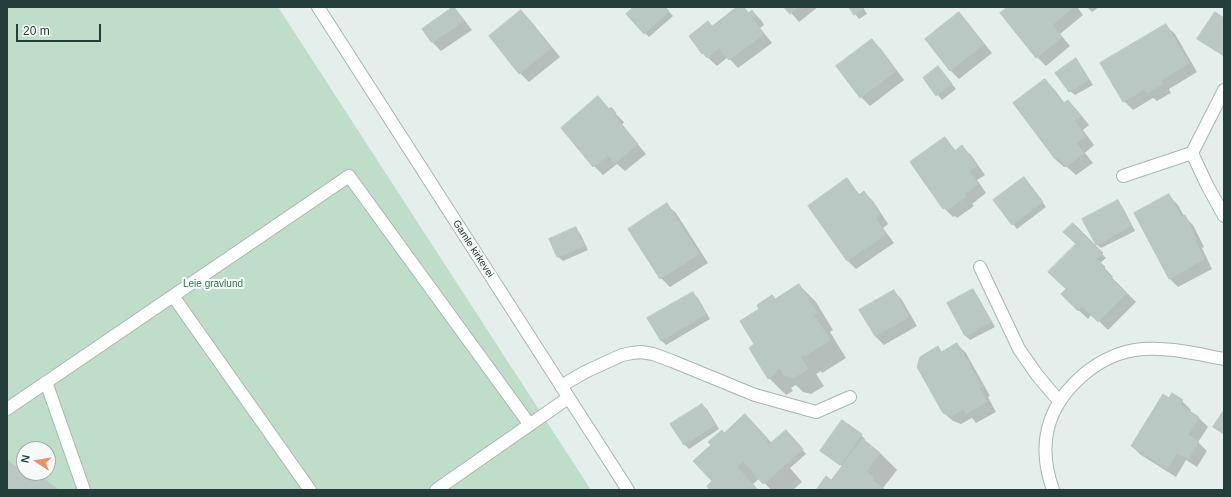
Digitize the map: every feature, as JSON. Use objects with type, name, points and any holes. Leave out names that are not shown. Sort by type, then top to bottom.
[{"type":"street","name":"Gamle kirkevei","points":[[318,7],[628,490]]},
{"type":"street","points":[[1123,176],[1192,153],[1224,90]]},
{"type":"street","points":[[1192,153],[1224,216]]},
{"type":"street","points":[[7,409],[350,176],[530,425]]},
{"type":"street","points":[[980,267],[1019,349],[1037,375],[1059,401]]},
{"type":"street","points":[[173,296],[310,490]]},
{"type":"street","points":[[1053,490],[1045,463],[1045,442],[1050,420],[1059,401],[1076,382],[1096,364],[1120,353],[1143,349],[1171,349],[1224,359]]},
{"type":"street","points":[[561,386],[585,372],[622,355],[641,352],[672,361],[755,395],[816,412],[850,397]]},
{"type":"street","points":[[46,382],[84,490]]},
{"type":"street","points":[[436,490],[568,398]]},
{"type":"green space","name":"Leie gravlund","points":[[7,7],[278,7],[591,490],[7,490]]},
{"type":"building","points":[[453,7],[464,21],[432,43],[422,29]]},
{"type":"building","points":[[634,7],[665,7],[669,11],[644,34],[626,14]]},
{"type":"building","points":[[737,7],[744,7],[748,13],[752,10],[756,16],[752,18],[764,34],[729,60],[719,48],[707,58],[703,53],[702,54],[689,36],[708,21],[712,26]]},
{"type":"building","points":[[784,7],[798,7],[790,14]]},
{"type":"building","points":[[849,7],[862,7],[863,9],[854,15]]},
{"type":"building","points":[[1008,7],[1074,7],[1052,25],[1062,37],[1036,58],[1000,13]]},
{"type":"building","points":[[521,10],[551,48],[519,74],[489,36]]},
{"type":"building","points":[[959,12],[984,44],[950,71],[925,39]]},
{"type":"building","points":[[1215,12],[1224,18],[1224,56],[1197,39]]},
{"type":"building","points":[[1166,24],[1189,63],[1161,80],[1163,84],[1147,93],[1145,89],[1123,102],[1100,63]]},
{"type":"building","points":[[872,39],[896,71],[860,98],[836,66]]},
{"type":"building","points":[[1076,58],[1089,80],[1069,92],[1055,73]]},
{"type":"building","points":[[938,66],[952,84],[936,96],[923,78]]},
{"type":"building","points":[[1045,79],[1064,103],[1068,100],[1081,116],[1074,121],[1086,136],[1076,143],[1084,153],[1066,167],[1058,157],[1055,159],[1013,103]]},
{"type":"building","points":[[598,96],[609,109],[611,107],[616,113],[614,115],[638,144],[615,163],[608,155],[593,167],[561,128]]},
{"type":"building","points":[[945,137],[955,151],[962,145],[977,166],[969,171],[978,184],[964,194],[966,197],[947,210],[946,207],[943,209],[910,162]]},
{"type":"building","points":[[1024,177],[1043,202],[1012,225],[993,200]]},
{"type":"building","points":[[847,178],[859,195],[864,191],[880,214],[875,218],[886,234],[847,261],[808,206]]},
{"type":"building","points":[[1169,194],[1181,217],[1185,215],[1196,238],[1194,239],[1204,259],[1169,279],[1134,213]]},
{"type":"building","points":[[1118,200],[1131,226],[1096,245],[1082,219]]},
{"type":"building","points":[[667,203],[699,254],[660,279],[628,229]]},
{"type":"building","points":[[1073,223],[1103,253],[1096,259],[1094,260],[1063,232]]},
{"type":"building","points":[[576,227],[584,246],[557,257],[549,239]]},
{"type":"building","points":[[1077,243],[1094,260],[1096,258],[1105,267],[1103,269],[1127,293],[1098,322],[1082,306],[1078,311],[1061,294],[1066,289],[1048,272]]},
{"type":"building","points":[[799,284],[817,313],[813,314],[830,340],[805,356],[800,356],[808,369],[793,378],[784,375],[780,368],[768,379],[749,348],[754,344],[740,321],[759,309],[757,305],[772,295],[775,299]]},
{"type":"building","points":[[973,289],[991,322],[965,336],[947,303]]},
{"type":"building","points":[[894,290],[909,317],[875,336],[859,310]]},
{"type":"building","points":[[693,292],[706,314],[661,341],[647,318]]},
{"type":"building","points":[[957,343],[982,387],[979,388],[987,402],[966,414],[964,409],[952,416],[943,413],[917,367],[920,357],[938,346],[941,352]]},
{"type":"building","points":[[1172,393],[1183,400],[1180,405],[1199,417],[1188,435],[1199,441],[1188,459],[1177,452],[1167,469],[1131,446],[1163,394],[1169,398]]},
{"type":"building","points":[[702,404],[715,425],[684,445],[670,424]]},
{"type":"building","points":[[1224,410],[1224,434],[1213,427]]},
{"type":"building","points":[[745,414],[768,439],[765,441],[786,464],[763,484],[743,461],[737,467],[758,490],[710,490],[707,486],[712,481],[693,461],[711,445],[708,442],[722,430],[724,433]]},
{"type":"building","points":[[842,420],[862,434],[840,465],[820,451]]},
{"type":"building","points":[[786,430],[803,449],[786,464],[769,445]]},
{"type":"building","points":[[863,439],[880,453],[866,471],[874,478],[872,480],[885,490],[816,490],[826,476],[831,480]]},
{"type":"building","points":[[7,460],[16,467],[16,481],[47,481],[58,490],[7,490]]}]
